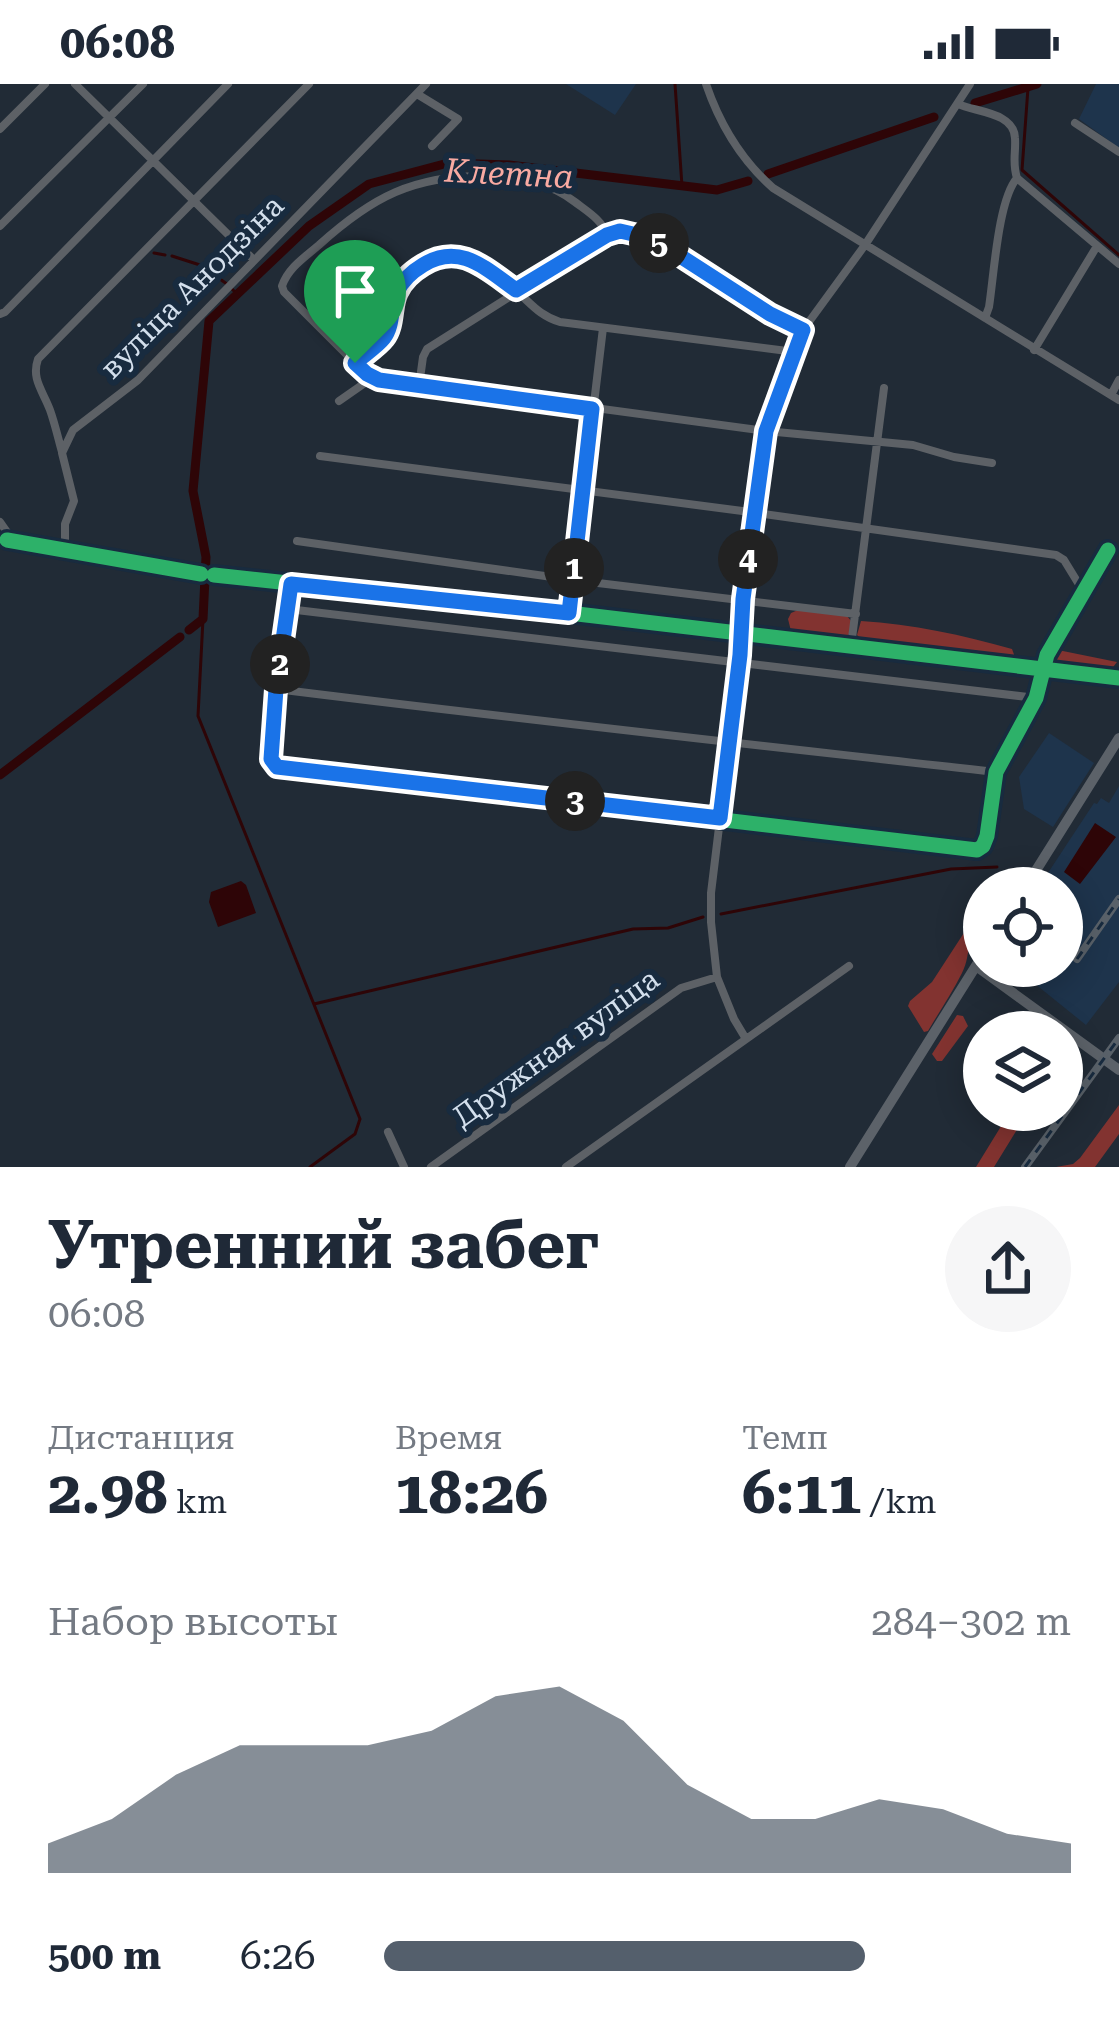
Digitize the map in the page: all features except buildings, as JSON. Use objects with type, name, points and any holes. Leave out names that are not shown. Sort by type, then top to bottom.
[{"type":"main road","points":[[1038,867],[1119,738]]},
{"type":"main road","points":[[850,1167],[963,987]]},
{"type":"main road","points":[[1005,987],[1119,1070]]},
{"type":"street","points":[[0,129],[45,84]]},
{"type":"street","points":[[75,84],[254,260]]},
{"type":"street","points":[[0,226],[143,84]]},
{"type":"street","points":[[0,314],[228,84]]},
{"type":"street","points":[[65,552],[74,501],[50,410],[35,376],[38,359],[309,84]]},
{"type":"street","name":"вуліца Анодзіна","points":[[62,453],[73,430],[138,380],[426,84]]},
{"type":"street","points":[[706,84],[740,154],[773,188],[1115,398],[1119,380]]},
{"type":"street","points":[[746,1039],[717,977],[710,922],[743,599],[766,431],[803,330],[970,84]]},
{"type":"street","points":[[417,94],[458,118],[432,146]]},
{"type":"street","points":[[958,104],[993,113],[1012,129],[1017,178],[1119,264]]},
{"type":"street","points":[[1075,123],[1119,152]]},
{"type":"street","points":[[607,235],[604,225],[561,192],[537,182],[507,176],[446,177],[392,192],[361,209],[289,272],[282,286],[373,377],[766,431],[913,445],[992,463]]},
{"type":"street","points":[[985,318],[1004,205],[1017,178]]},
{"type":"street","points":[[418,386],[428,349],[514,289],[620,231],[646,237],[803,330]]},
{"type":"street","points":[[1034,350],[1097,246]]},
{"type":"street","points":[[355,363],[383,339],[400,287],[413,271],[440,256],[475,261],[545,317],[795,352]]},
{"type":"street","points":[[569,613],[603,328]]},
{"type":"street","points":[[339,401],[373,377]]},
{"type":"street","points":[[851,646],[884,388]]},
{"type":"street","points":[[320,456],[1056,555],[1083,591]]},
{"type":"street","points":[[0,522],[7,532],[3,539],[201,574],[1119,678]]},
{"type":"street","points":[[297,541],[856,614]]},
{"type":"street","points":[[291,584],[276,689],[271,759],[277,767],[977,850],[987,836],[996,772],[1036,698],[1047,655],[1108,550]]},
{"type":"street","points":[[288,610],[1036,698]]},
{"type":"street","points":[[276,689],[996,772]]},
{"type":"street","points":[[566,1167],[849,966]]},
{"type":"street","name":"Дружная вуліца","points":[[431,1167],[670,995],[717,977]]},
{"type":"street","points":[[388,1132],[404,1167]]},
{"type":"shaded area","points":[[566,84],[636,84],[615,115]]},
{"type":"shaded area","points":[[1096,84],[1119,84],[1119,148],[1079,119]]},
{"type":"shaded area","points":[[798,610],[847,616],[852,622],[849,634],[845,638],[791,631],[788,619]]},
{"type":"shaded area","points":[[861,621],[975,639],[1012,649],[1016,660],[865,643],[857,635]]},
{"type":"shaded area","points":[[1053,649],[1117,662],[1110,671],[1058,667],[1052,663]]},
{"type":"shaded area","points":[[1049,733],[1094,763],[1053,827],[1024,809],[1019,777]]},
{"type":"shaded area","points":[[1119,786],[1119,982],[1086,1025],[1083,1011],[1069,1011],[1039,987],[1083,987],[1083,867],[1052,867],[1094,803],[1101,798],[1109,803]]},
{"type":"shaded area","points":[[1095,823],[1116,837],[1083,880],[1083,867],[1067,867]]},
{"type":"shaded area","points":[[241,881],[256,913],[218,927],[209,902],[211,892]]},
{"type":"shaded area","points":[[963,934],[962,973],[924,1032],[908,1006],[932,982]]},
{"type":"shaded area","points":[[957,1015],[963,1016],[963,1033],[942,1061],[932,1054]]},
{"type":"shaded area","points":[[1119,1105],[1119,1134],[1095,1167],[1056,1167],[1080,1158]]},
{"type":"shaded area","points":[[998,1131],[1016,1131],[994,1167],[976,1167]]},
{"type":"waterway","points":[[675,84],[682,186]]},
{"type":"waterway","name":"Клетна","points":[[975,103],[1037,84]]},
{"type":"waterway","points":[[1028,88],[1022,170],[1119,255]]},
{"type":"waterway","name":"Клетна","points":[[768,174],[934,117]]},
{"type":"waterway","name":"Клетна","points":[[189,630],[203,619],[206,557],[193,491],[209,321],[309,226],[369,184],[448,163],[509,165],[717,190],[748,181]]},
{"type":"waterway","points":[[154,253],[165,255]]},
{"type":"waterway","points":[[172,256],[200,265],[227,284]]},
{"type":"waterway","points":[[232,289],[236,293]]},
{"type":"waterway","points":[[203,619],[198,716],[360,1119],[355,1134],[310,1167]]},
{"type":"waterway","name":"Клетна","points":[[0,775],[180,637]]},
{"type":"waterway","points":[[721,914],[963,868]]},
{"type":"waterway","points":[[314,1004],[703,917]]},
{"type":"railway","points":[[1083,950],[1119,899]]},
{"type":"railway","points":[[1025,1167],[1119,1038]]},
{"type":"cycle path","points":[[7,540],[201,574]]},
{"type":"cycle path","points":[[291,583],[276,689],[271,759],[277,767],[977,850],[987,836],[996,772],[1036,698],[1047,655],[1108,550]]},
{"type":"cycle path","points":[[214,575],[1119,678]]},
{"type":"route","points":[[620,231],[663,245],[803,330],[766,431],[720,818],[285,769],[274,764],[276,689],[291,584],[569,613],[592,409],[379,380],[355,363],[383,339],[400,287],[413,271],[440,256],[475,261],[516,290],[620,231]]}]
